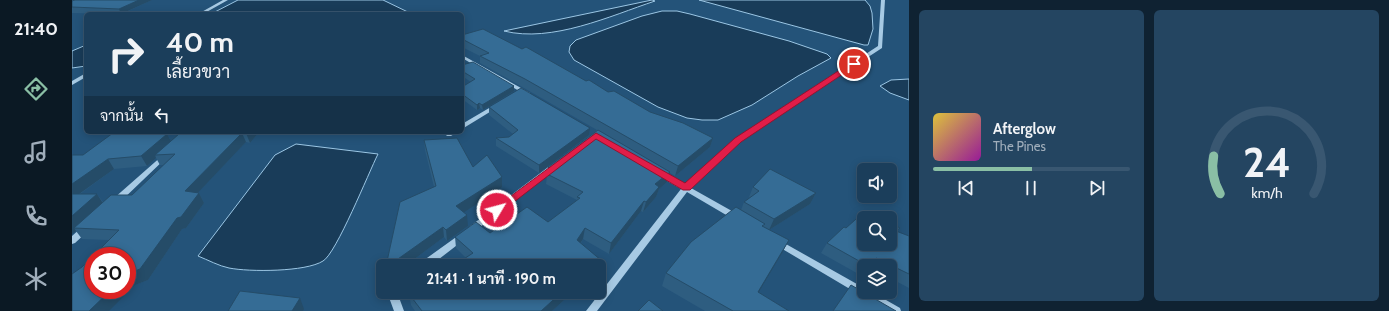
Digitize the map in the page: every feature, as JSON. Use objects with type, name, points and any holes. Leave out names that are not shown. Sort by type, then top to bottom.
[{"type":"street","points":[[204,12],[226,0]]},
{"type":"street","points":[[591,311],[686,188],[738,140],[880,47],[883,0]]},
{"type":"street","points":[[464,57],[536,98]]},
{"type":"street","points":[[72,83],[84,76]]},
{"type":"street","points":[[515,94],[522,90]]},
{"type":"street","points":[[464,126],[502,102]]},
{"type":"street","points":[[112,205],[168,153]]},
{"type":"street","points":[[432,259],[559,163]]},
{"type":"street","points":[[654,169],[747,224]]},
{"type":"street","points":[[72,241],[89,226]]},
{"type":"street","points":[[767,236],[896,311]]},
{"type":"street","points":[[395,299],[399,311]]},
{"type":"water","points":[[238,0],[383,0],[408,12],[215,12]]},
{"type":"water","points":[[652,0],[655,1],[600,20],[561,31],[522,34],[504,31]]},
{"type":"water","points":[[699,0],[865,0],[870,6],[872,13],[873,29],[868,45],[864,45]]},
{"type":"water","points":[[662,11],[677,11],[690,14],[789,41],[827,54],[831,58],[798,76],[752,105],[718,120],[702,120],[687,118],[658,107],[574,60],[569,52],[570,46],[576,40],[642,16]]},
{"type":"water","points":[[84,46],[84,66],[72,68],[72,51]]},
{"type":"water","points":[[909,79],[909,100],[890,93],[880,86],[891,80]]},
{"type":"water","points":[[296,144],[378,154],[344,229],[329,255],[323,261],[315,265],[277,270],[229,268],[198,256],[275,155]]},
{"type":"building","points":[[139,0],[119,9],[72,7],[72,1]]},
{"type":"building","points":[[483,29],[522,49],[526,47],[586,81],[589,80],[608,92],[614,91],[650,112],[683,123],[713,138],[678,166],[525,79],[480,56],[489,53],[464,40],[464,34]]},
{"type":"building","points":[[473,62],[514,86],[482,105],[479,103],[477,105],[464,95],[464,86],[475,79],[464,72],[464,64]]},
{"type":"building","points":[[521,88],[590,128],[539,165],[496,138],[509,137],[518,130],[489,107]]},
{"type":"building","points":[[598,130],[670,172],[655,184],[659,187],[646,202],[644,201],[611,243],[585,228],[577,240],[600,259],[464,259],[473,253],[455,237],[476,222],[490,233],[527,207],[548,222],[580,198],[577,197],[583,192],[547,174],[552,170],[548,167]]},
{"type":"building","points":[[112,134],[167,134],[141,156],[108,159],[72,184],[72,155],[83,155]]},
{"type":"building","points":[[179,134],[241,134],[185,191],[199,193],[181,217],[177,218],[140,269],[136,271],[136,247],[102,247],[119,230],[74,228],[111,195],[132,195],[175,154],[155,155]]},
{"type":"building","points":[[457,138],[473,167],[487,155],[502,177],[456,206],[467,215],[446,230],[443,227],[398,259],[388,259],[400,202],[436,186],[424,140]]},
{"type":"building","points":[[770,169],[816,193],[774,219],[744,202],[759,191],[753,187]]},
{"type":"building","points":[[72,194],[97,194],[72,216]]},
{"type":"building","points":[[736,207],[765,224],[762,226],[789,240],[758,292],[789,311],[733,311],[666,273],[691,242]]},
{"type":"building","points":[[857,218],[857,251],[897,251],[897,231],[909,236],[909,274],[897,268],[897,259],[876,258],[857,260],[827,243],[844,227],[846,228]]},
{"type":"building","points":[[84,265],[84,299],[102,299],[89,311],[72,311],[72,274]]},
{"type":"building","points":[[851,285],[857,288],[857,299],[875,299],[896,311],[833,311]]},
{"type":"building","points":[[240,291],[300,298],[292,311],[228,311]]},
{"type":"building","points":[[413,299],[554,299],[541,311],[422,311]]},
{"type":"building","points":[[649,300],[663,311],[638,311]]},
{"type":"route","points":[[497,210],[596,135],[686,188],[738,140],[854,64]]}]
